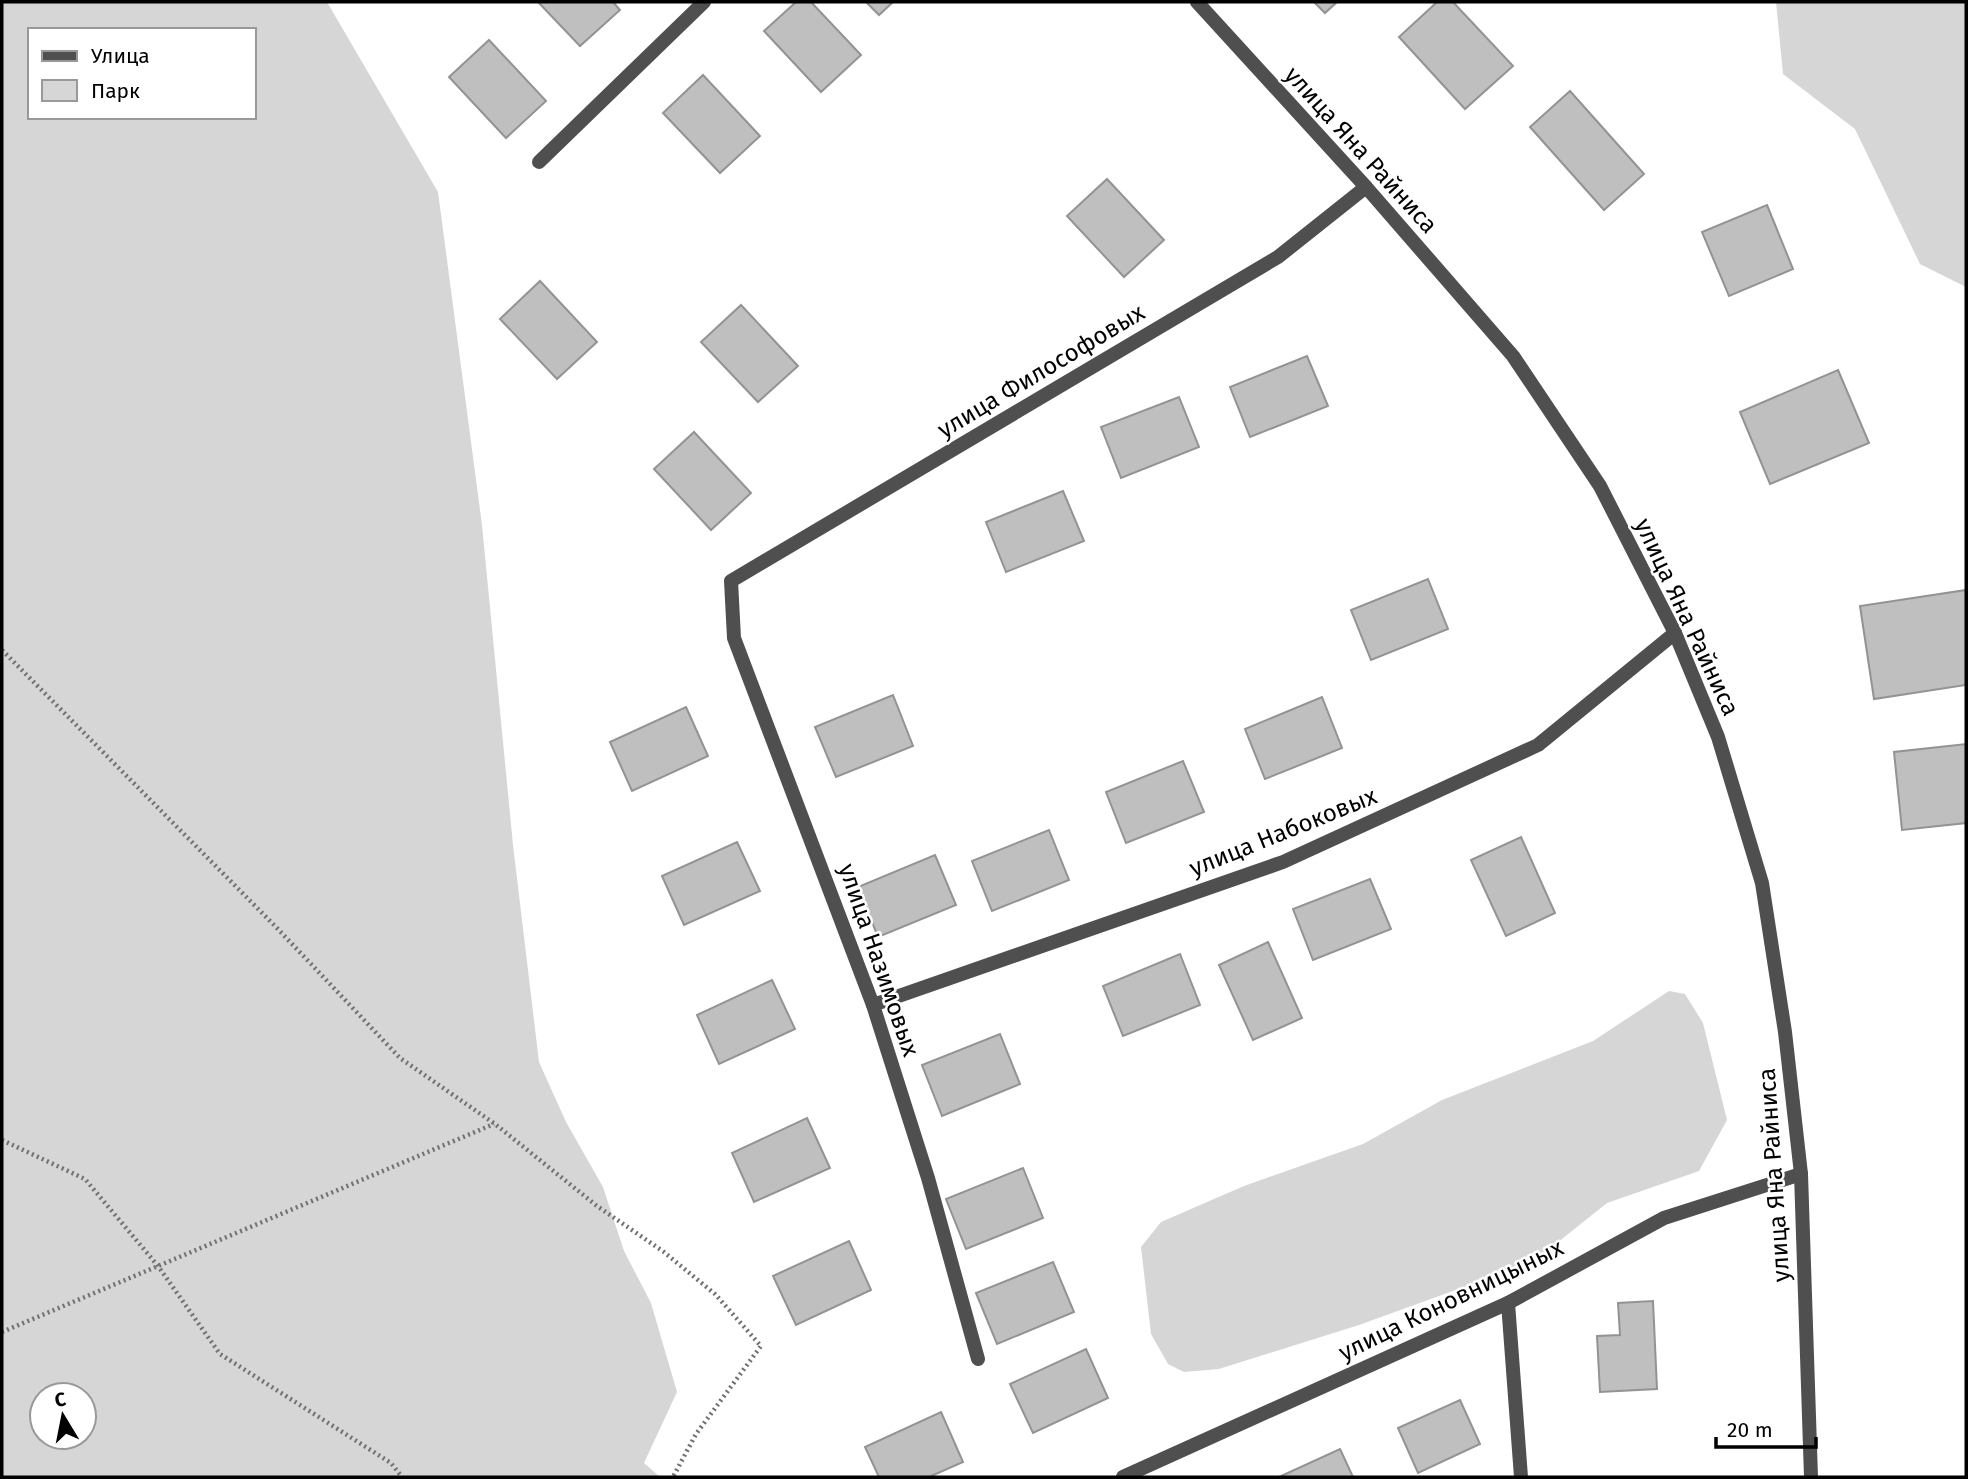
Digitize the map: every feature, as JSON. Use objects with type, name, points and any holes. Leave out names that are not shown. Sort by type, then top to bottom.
[{"type":"street","points":[[539,162],[704,2]]},
{"type":"street","name":"улица Яна Райниса","points":[[1197,2],[1366,187],[1513,356],[1600,485],[1675,633],[1718,737],[1762,883],[1785,1032],[1801,1174],[1811,1477]]},
{"type":"street","name":"улица Философовых","points":[[731,581],[1278,257],[1366,187]]},
{"type":"street","name":"улица Назимовых","points":[[731,581],[734,638],[873,1005],[928,1178],[978,1359]]},
{"type":"street","name":"улица Набоковых","points":[[873,1005],[1283,862],[1538,745],[1675,633]]},
{"type":"street","name":"улица Коновницыных","points":[[1123,1477],[1508,1303],[1664,1219],[1801,1174]]},
{"type":"street","points":[[1508,1303],[1521,1477]]},
{"type":"path","points":[[2,650],[275,926],[400,1058],[495,1124],[715,1294],[761,1346],[696,1434],[673,1477]]},
{"type":"path","points":[[2,1332],[495,1124]]},
{"type":"path","points":[[2,1140],[85,1179],[158,1266],[220,1354],[391,1463],[402,1477]]},
{"type":"green space","points":[[2,2],[327,2],[438,192],[482,525],[513,845],[539,1062],[566,1122],[603,1187],[624,1251],[651,1303],[677,1392],[644,1463],[660,1477],[2,1477]]},
{"type":"green space","points":[[1776,2],[1966,2],[1966,287],[1920,264],[1855,129],[1783,74]]},
{"type":"green space","points":[[1669,991],[1685,994],[1703,1023],[1727,1120],[1699,1171],[1607,1203],[1533,1262],[1359,1325],[1219,1369],[1184,1372],[1168,1364],[1151,1334],[1141,1247],[1161,1222],[1244,1186],[1363,1144],[1442,1100],[1593,1041]]},
{"type":"building","points":[[538,2],[613,2],[620,10],[580,46]]},
{"type":"building","points":[[796,2],[811,2],[861,55],[821,92],[764,31]]},
{"type":"building","points":[[866,2],[893,2],[879,15]]},
{"type":"building","points":[[1314,2],[1337,2],[1325,13]]},
{"type":"building","points":[[1437,2],[1453,2],[1513,66],[1465,109],[1399,37]]},
{"type":"building","points":[[489,40],[546,101],[506,138],[449,77]]},
{"type":"building","points":[[703,75],[760,136],[720,173],[663,113]]},
{"type":"building","points":[[1570,91],[1644,174],[1604,210],[1530,127]]},
{"type":"building","points":[[1107,179],[1164,240],[1124,277],[1067,216]]},
{"type":"building","points":[[1767,205],[1793,269],[1729,296],[1702,232]]},
{"type":"building","points":[[540,281],[597,342],[557,379],[500,319]]},
{"type":"building","points":[[741,305],[798,366],[758,402],[701,342]]},
{"type":"building","points":[[1307,356],[1328,406],[1250,437],[1230,387]]},
{"type":"building","points":[[1838,370],[1869,443],[1770,484],[1740,412]]},
{"type":"building","points":[[1179,397],[1199,447],[1121,478],[1101,427]]},
{"type":"building","points":[[694,432],[751,493],[711,530],[654,469]]},
{"type":"building","points":[[1063,491],[1084,541],[1006,572],[986,522]]},
{"type":"building","points":[[1428,579],[1448,629],[1371,660],[1351,610]]},
{"type":"building","points":[[1966,590],[1966,685],[1874,699],[1860,606]]},
{"type":"building","points":[[893,695],[913,746],[836,777],[815,727]]},
{"type":"building","points":[[1322,697],[1342,748],[1265,779],[1245,729]]},
{"type":"building","points":[[686,707],[708,756],[632,791],[610,742]]},
{"type":"building","points":[[1966,744],[1966,823],[1902,830],[1894,752]]},
{"type":"building","points":[[1183,761],[1204,812],[1126,843],[1106,792]]},
{"type":"building","points":[[1049,830],[1069,880],[992,911],[972,861]]},
{"type":"building","points":[[1521,837],[1555,913],[1506,936],[1471,860]]},
{"type":"building","points":[[737,842],[760,891],[684,925],[662,876]]},
{"type":"building","points":[[935,855],[956,905],[878,937],[858,887]]},
{"type":"building","points":[[1370,879],[1391,929],[1313,960],[1293,909]]},
{"type":"building","points":[[1268,942],[1302,1018],[1253,1040],[1219,965]]},
{"type":"building","points":[[1180,954],[1200,1005],[1123,1036],[1103,986]]},
{"type":"building","points":[[772,980],[795,1029],[719,1064],[697,1015]]},
{"type":"building","points":[[1000,1034],[1020,1084],[942,1116],[922,1065]]},
{"type":"building","points":[[807,1118],[830,1168],[754,1202],[732,1153]]},
{"type":"building","points":[[1023,1168],[1043,1218],[966,1249],[946,1199]]},
{"type":"building","points":[[849,1241],[871,1290],[796,1325],[773,1276]]},
{"type":"building","points":[[1053,1262],[1074,1312],[997,1344],[976,1293]]},
{"type":"building","points":[[1653,1301],[1657,1389],[1600,1392],[1597,1336],[1620,1335],[1618,1303]]},
{"type":"building","points":[[1086,1349],[1108,1398],[1033,1433],[1010,1384]]},
{"type":"building","points":[[1460,1400],[1480,1444],[1418,1473],[1398,1428]]},
{"type":"building","points":[[941,1412],[963,1462],[929,1477],[879,1477],[865,1447]]},
{"type":"building","points":[[1340,1449],[1353,1477],[1279,1477]]}]
